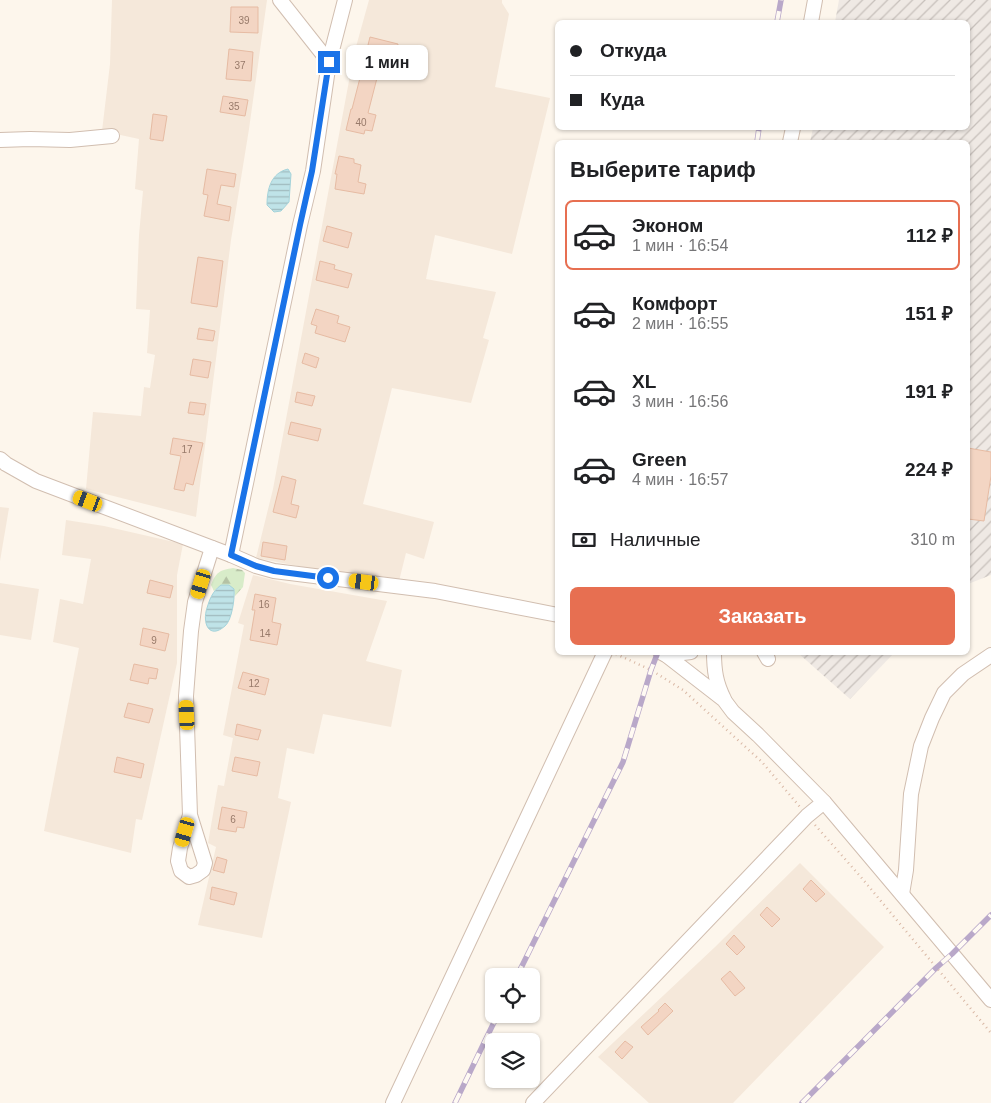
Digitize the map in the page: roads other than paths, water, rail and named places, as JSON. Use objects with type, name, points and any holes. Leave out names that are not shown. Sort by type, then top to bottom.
[{"type":"street","points":[[280,0],[329,62]]},
{"type":"street","points":[[231,555],[312,171],[329,62],[346,0]]},
{"type":"street","points":[[811,20],[815,0]]},
{"type":"street","points":[[0,140],[70,140],[112,136]]},
{"type":"street","points":[[0,459],[36,481],[256,566],[274,571],[435,591],[555,614]]},
{"type":"street","points":[[190,815],[186,696],[191,631],[195,602],[212,548]]},
{"type":"street","points":[[393,1103],[604,655]]},
{"type":"street","points":[[664,655],[724,700]]},
{"type":"street","points":[[714,655],[714,673],[718,687],[724,700],[733,712],[824,802],[991,1000]]},
{"type":"street","points":[[902,894],[906,870],[911,794],[921,746],[944,693],[963,674],[991,655]]},
{"type":"street","points":[[533,1103],[807,816],[824,802]]},
{"type":"water","points":[[288,169],[291,174],[289,202],[281,211],[274,212],[267,205],[269,188],[271,182],[278,174]]},
{"type":"water","points":[[221,585],[229,585],[234,589],[233,603],[227,623],[215,631],[208,628],[205,619],[212,595]]},
{"type":"railway","points":[[777,20],[781,0]]},
{"type":"railway","points":[[757,140],[759,130]]},
{"type":"railway","points":[[521,968],[623,762],[657,655]]},
{"type":"railway","points":[[802,1103],[991,915]]},
{"type":"railway","points":[[455,1103],[494,1023]]}]
